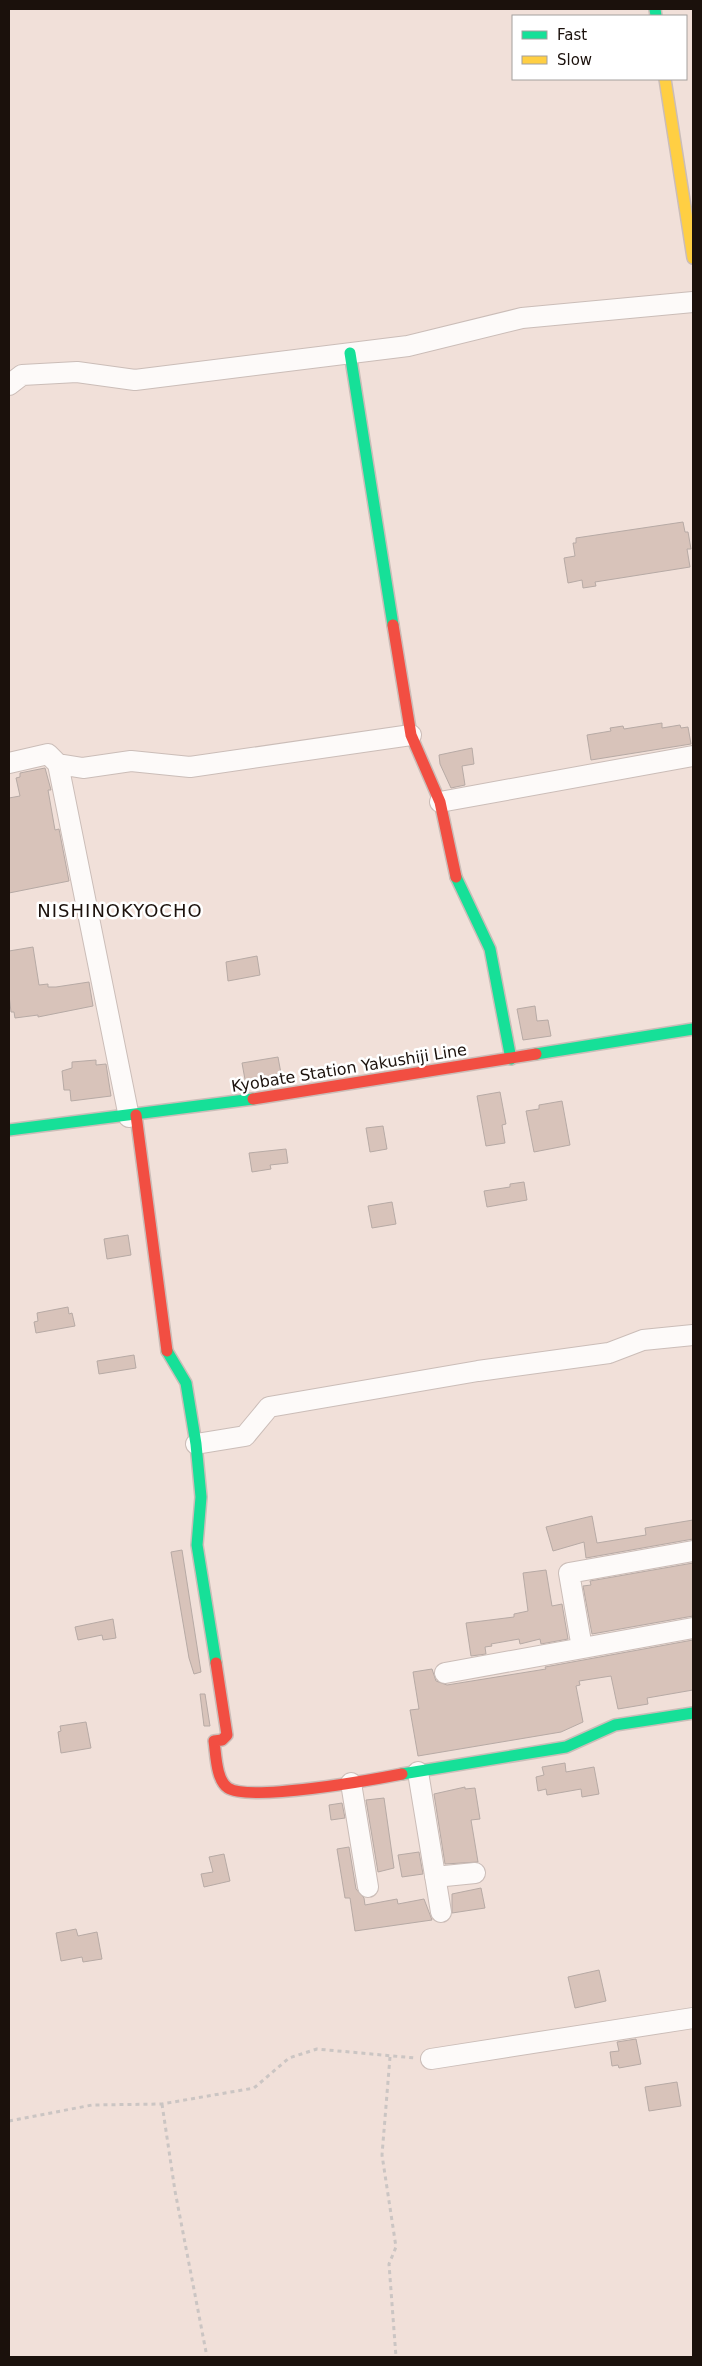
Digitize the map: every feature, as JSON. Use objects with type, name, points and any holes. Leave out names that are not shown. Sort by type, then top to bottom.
[{"type":"street","points":[[665,80],[693,258]]},
{"type":"street","points":[[9,385],[22,375],[77,372],[135,380],[408,346],[522,318],[693,302]]},
{"type":"street","points":[[350,353],[411,734],[440,802],[457,879],[490,948],[511,1059]]},
{"type":"street","points":[[58,764],[83,768],[131,761],[190,767],[411,734]]},
{"type":"street","points":[[9,763],[48,754],[58,764],[132,1116],[165,1349],[186,1383],[196,1444],[201,1497],[197,1545],[227,1735],[222,1740],[214,1741],[221,1780],[228,1788],[254,1794],[351,1783],[566,1747],[615,1725],[693,1713]]},
{"type":"street","points":[[440,802],[693,756]]},
{"type":"street","name":"Kyobate Station Yakushiji Line","points":[[9,1130],[132,1116],[511,1059],[693,1029]]},
{"type":"street","points":[[196,1444],[245,1436],[269,1407],[478,1371],[609,1353],[643,1340],[693,1335]]},
{"type":"street","points":[[582,1648],[568,1573],[693,1550]]},
{"type":"street","points":[[445,1673],[693,1628]]},
{"type":"street","points":[[418,1772],[441,1912]]},
{"type":"street","points":[[351,1783],[368,1887]]},
{"type":"street","points":[[435,1878],[475,1873]]},
{"type":"street","points":[[431,2059],[693,2018]]},
{"type":"path","points":[[9,2121],[92,2105],[162,2104],[254,2088],[289,2058],[317,2049],[390,2057],[431,2059]]},
{"type":"path","points":[[390,2057],[382,2156],[396,2247],[389,2264],[396,2357]]},
{"type":"path","points":[[162,2104],[175,2191],[208,2357]]},
{"type":"building","points":[[683,522],[685,532],[688,532],[691,549],[687,549],[690,567],[595,582],[596,586],[583,588],[582,580],[568,583],[564,558],[575,556],[573,543],[576,543],[576,538]]},
{"type":"building","points":[[662,723],[662,728],[680,725],[681,728],[688,727],[691,744],[591,760],[587,735],[611,731],[610,728],[623,726],[624,729]]},
{"type":"building","points":[[472,748],[474,764],[462,766],[465,785],[451,788],[440,764],[439,755]]},
{"type":"building","points":[[45,768],[51,790],[48,790],[55,830],[59,829],[69,881],[9,893],[9,798],[20,796],[16,778],[20,777],[20,773]]},
{"type":"building","points":[[33,947],[39,985],[48,984],[48,987],[56,987],[89,982],[93,1006],[38,1017],[38,1015],[15,1018],[14,1012],[11,1012],[9,995],[9,951]]},
{"type":"building","points":[[257,956],[260,975],[228,981],[226,962]]},
{"type":"building","points":[[535,1006],[537,1021],[548,1020],[551,1036],[523,1040],[517,1009]]},
{"type":"building","points":[[278,1057],[282,1079],[246,1085],[242,1063]]},
{"type":"building","points":[[96,1060],[96,1065],[106,1064],[111,1096],[71,1101],[70,1090],[64,1090],[62,1071],[72,1068],[72,1062]]},
{"type":"building","points":[[500,1092],[506,1124],[502,1125],[505,1143],[486,1146],[477,1096]]},
{"type":"building","points":[[562,1101],[570,1145],[534,1152],[526,1111],[539,1109],[539,1105]]},
{"type":"building","points":[[383,1126],[387,1149],[370,1152],[366,1128]]},
{"type":"building","points":[[286,1149],[288,1163],[270,1165],[271,1169],[252,1172],[249,1153]]},
{"type":"building","points":[[524,1182],[527,1200],[487,1207],[484,1191],[510,1187],[510,1184]]},
{"type":"building","points":[[392,1202],[396,1224],[372,1228],[368,1206]]},
{"type":"building","points":[[128,1235],[131,1255],[107,1259],[104,1239]]},
{"type":"building","points":[[68,1307],[69,1314],[72,1313],[75,1326],[36,1333],[34,1322],[38,1321],[37,1313]]},
{"type":"building","points":[[134,1355],[136,1368],[99,1374],[97,1361]]},
{"type":"building","points":[[592,1516],[597,1543],[646,1535],[645,1528],[693,1520],[693,1539],[586,1558],[584,1542],[553,1551],[546,1527]]},
{"type":"building","points":[[182,1550],[201,1672],[194,1674],[189,1658],[171,1552]]},
{"type":"building","points":[[693,1563],[693,1616],[592,1634],[583,1586],[591,1585],[590,1581]]},
{"type":"building","points":[[546,1570],[552,1606],[562,1604],[568,1639],[541,1644],[540,1639],[520,1644],[519,1639],[491,1644],[492,1646],[485,1647],[486,1654],[471,1656],[466,1623],[514,1617],[514,1614],[528,1611],[523,1573]]},
{"type":"building","points":[[113,1619],[116,1638],[103,1640],[102,1635],[78,1640],[75,1627]]},
{"type":"building","points":[[693,1640],[693,1690],[647,1698],[648,1704],[618,1709],[611,1676],[579,1681],[580,1685],[576,1686],[583,1722],[561,1732],[418,1756],[410,1710],[419,1709],[413,1672],[432,1669],[436,1681],[447,1685],[546,1669],[545,1667]]},
{"type":"building","points":[[200,1694],[205,1694],[210,1726],[204,1726]]},
{"type":"building","points":[[86,1722],[91,1748],[61,1753],[58,1732],[61,1731],[60,1726]]},
{"type":"building","points":[[565,1763],[566,1772],[594,1767],[599,1794],[582,1797],[581,1789],[547,1795],[546,1789],[538,1791],[536,1777],[544,1775],[542,1767]]},
{"type":"building","points":[[465,1787],[465,1789],[475,1788],[480,1819],[471,1820],[478,1862],[445,1864],[434,1794]]},
{"type":"building","points":[[384,1798],[394,1868],[378,1872],[366,1800]]},
{"type":"building","points":[[342,1803],[345,1818],[331,1820],[329,1805]]},
{"type":"building","points":[[349,1847],[356,1889],[364,1898],[365,1905],[397,1899],[398,1904],[424,1899],[432,1920],[355,1931],[350,1898],[345,1898],[337,1849]]},
{"type":"building","points":[[419,1852],[423,1874],[402,1877],[398,1855]]},
{"type":"building","points":[[224,1854],[230,1881],[204,1887],[201,1874],[213,1872],[209,1857]]},
{"type":"building","points":[[481,1888],[485,1908],[452,1913],[452,1894]]},
{"type":"building","points":[[76,1929],[78,1936],[97,1932],[102,1959],[83,1962],[82,1957],[61,1961],[56,1933]]},
{"type":"building","points":[[599,1970],[606,2001],[575,2008],[568,1977]]},
{"type":"building","points":[[636,2039],[641,2064],[619,2068],[618,2065],[612,2066],[610,2052],[619,2051],[617,2042]]},
{"type":"building","points":[[677,2082],[681,2106],[649,2111],[645,2087]]},
{"type":"traffic: fast","points":[[655,9],[656,15]]},
{"type":"traffic: fast","points":[[350,353],[393,625]]},
{"type":"traffic: fast","points":[[456,877],[490,949],[511,1059]]},
{"type":"traffic: fast","points":[[536,1054],[693,1029]]},
{"type":"traffic: fast","points":[[9,1130],[253,1099]]},
{"type":"traffic: fast","points":[[167,1351],[186,1383],[196,1444],[201,1497],[197,1545],[216,1663]]},
{"type":"traffic: fast","points":[[402,1774],[566,1747],[615,1725],[693,1713]]},
{"type":"traffic: slow","points":[[665,80],[693,258]]},
{"type":"traffic: jam","points":[[393,625],[411,735],[440,802],[456,877]]},
{"type":"traffic: jam","points":[[253,1099],[536,1054]]},
{"type":"traffic: jam","points":[[136,1115],[167,1351]]},
{"type":"traffic: jam","points":[[216,1663],[227,1735],[222,1740],[214,1741],[219,1773],[228,1788],[241,1792],[285,1791],[339,1785],[402,1774]]},
{"type":"district","name":"NISHINOKYOCHO","points":[[120,910]]}]
